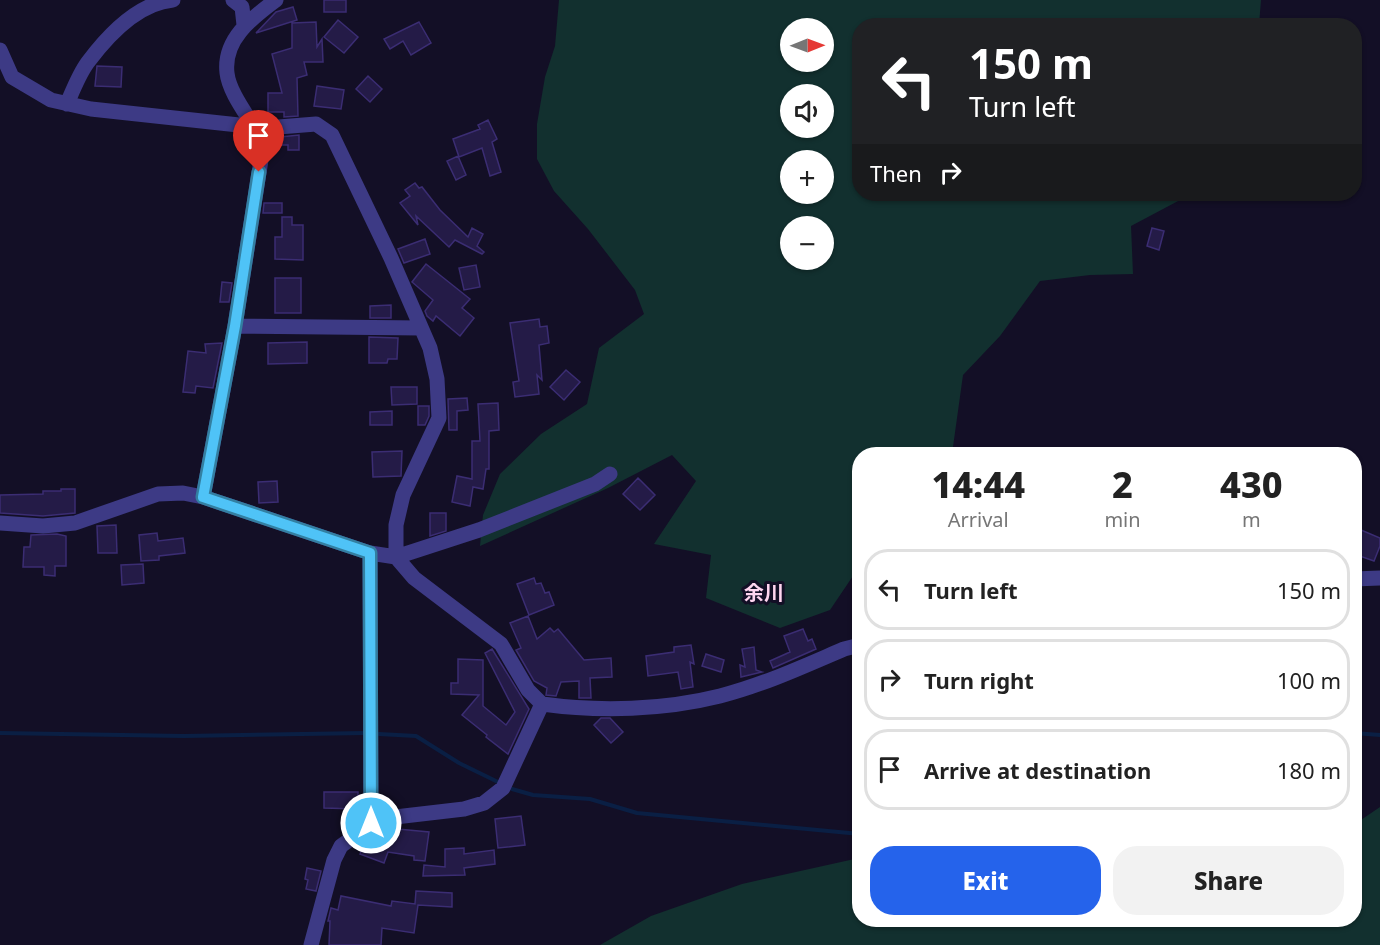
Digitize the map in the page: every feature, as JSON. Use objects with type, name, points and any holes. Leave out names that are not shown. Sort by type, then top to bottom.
[{"type":"street","points":[[67,104],[87,63],[121,25],[156,2],[173,0]]},
{"type":"street","points":[[233,0],[242,7],[243,25]]},
{"type":"street","points":[[203,497],[235,326],[260,128],[227,75],[228,54],[243,25],[276,0]]},
{"type":"street","points":[[0,50],[12,77],[51,100],[90,109],[260,128],[316,124],[332,135],[381,236],[430,348],[437,379],[439,418],[403,495],[396,525],[396,557],[414,578],[501,644],[528,690],[542,704],[621,708],[680,705],[756,685],[852,647]]},
{"type":"street","points":[[235,326],[421,328]]},
{"type":"street","points":[[0,523],[43,526],[75,523],[158,494],[183,493],[203,497],[370,553],[396,557],[479,530],[595,484],[610,474]]},
{"type":"street","points":[[370,553],[371,823]]},
{"type":"street","points":[[1362,579],[1380,578]]},
{"type":"street","points":[[311,945],[334,860],[341,846],[378,819],[464,809],[484,803],[503,788],[542,704]]},
{"type":"green space","points":[[559,0],[1261,0],[1260,18],[852,18],[852,201],[1178,201],[1131,226],[1133,274],[1090,275],[1040,281],[1000,336],[963,375],[953,447],[852,447],[852,577],[830,610],[780,628],[706,598],[711,555],[654,544],[696,481],[672,455],[608,488],[480,546],[483,515],[500,474],[541,434],[587,404],[599,348],[644,314],[635,290],[588,229],[554,191],[537,159],[537,124],[545,77],[555,46]]},
{"type":"green space","points":[[1380,807],[1380,945],[600,945],[651,916],[742,884],[852,860],[852,927],[1362,927],[1362,819]]},
{"type":"building","points":[[324,0],[346,0],[346,12],[324,12]]},
{"type":"building","points":[[293,7],[297,20],[256,33],[276,12]]},
{"type":"building","points":[[338,20],[358,37],[344,53],[324,37]]},
{"type":"building","points":[[316,22],[317,47],[322,39],[323,62],[304,62],[307,75],[297,78],[298,116],[284,117],[284,112],[268,112],[268,93],[282,93],[272,54],[292,48],[292,23]]},
{"type":"building","points":[[419,22],[431,43],[411,55],[403,41],[390,49],[384,39]]},
{"type":"building","points":[[97,66],[122,67],[121,87],[95,86]]},
{"type":"building","points":[[368,76],[382,89],[370,102],[356,89]]},
{"type":"building","points":[[317,86],[344,90],[341,109],[314,106]]},
{"type":"building","points":[[488,120],[497,139],[492,142],[501,172],[490,176],[482,148],[459,157],[453,139],[480,129],[478,125]]},
{"type":"building","points":[[299,135],[299,150],[288,150],[288,145],[279,145],[280,137]]},
{"type":"building","points":[[458,156],[466,175],[456,180],[447,161]]},
{"type":"building","points":[[415,183],[419,188],[422,187],[440,210],[468,237],[472,228],[483,234],[477,246],[484,252],[482,254],[455,240],[449,247],[416,216],[418,225],[400,203],[410,196],[405,190]]},
{"type":"building","points":[[264,203],[282,203],[282,213],[263,213]]},
{"type":"building","points":[[282,217],[292,217],[292,225],[303,225],[303,260],[275,259],[275,237],[282,237]]},
{"type":"building","points":[[1152,228],[1164,231],[1159,250],[1147,246]]},
{"type":"building","points":[[425,239],[430,254],[404,263],[398,249]]},
{"type":"building","points":[[426,264],[470,299],[462,308],[474,318],[460,336],[436,316],[433,321],[427,316],[425,311],[433,300],[412,282]]},
{"type":"building","points":[[476,265],[480,287],[464,290],[459,268]]},
{"type":"building","points":[[275,278],[301,278],[301,313],[275,313]]},
{"type":"building","points":[[222,282],[232,283],[229,302],[220,302]]},
{"type":"building","points":[[391,305],[391,318],[370,318],[370,306]]},
{"type":"building","points":[[539,319],[540,327],[547,326],[549,343],[539,345],[542,380],[537,375],[539,394],[515,397],[513,382],[519,381],[510,323]]},
{"type":"building","points":[[369,337],[398,338],[397,359],[388,359],[387,363],[369,363]]},
{"type":"building","points":[[307,342],[307,363],[268,364],[268,343]]},
{"type":"building","points":[[222,343],[213,388],[196,386],[195,393],[183,392],[188,351],[206,353],[205,344]]},
{"type":"building","points":[[566,370],[580,382],[564,400],[550,387]]},
{"type":"building","points":[[391,387],[417,387],[417,404],[392,405]]},
{"type":"building","points":[[467,398],[468,410],[457,411],[457,430],[449,430],[448,399]]},
{"type":"building","points":[[498,403],[499,430],[489,431],[489,469],[486,469],[483,489],[473,487],[470,506],[452,502],[457,476],[472,479],[472,441],[480,441],[478,404]]},
{"type":"building","points":[[418,406],[429,406],[429,416],[425,425],[418,425]]},
{"type":"building","points":[[392,411],[392,425],[370,425],[370,412]]},
{"type":"building","points":[[402,451],[401,476],[373,477],[372,452]]},
{"type":"building","points":[[638,478],[655,495],[640,510],[623,494]]},
{"type":"building","points":[[277,481],[278,502],[259,503],[258,482]]},
{"type":"building","points":[[61,489],[75,489],[75,513],[43,516],[0,513],[0,495],[43,494],[43,491],[61,491]]},
{"type":"building","points":[[430,513],[446,513],[446,531],[430,536]]},
{"type":"building","points":[[116,525],[117,553],[98,553],[97,526]]},
{"type":"building","points":[[1362,530],[1380,538],[1380,546],[1374,561],[1362,557]]},
{"type":"building","points":[[157,533],[158,541],[183,538],[185,553],[159,556],[159,560],[141,561],[139,535]]},
{"type":"building","points":[[31,535],[66,536],[66,566],[55,566],[55,576],[44,575],[44,567],[23,567],[24,547],[30,547]]},
{"type":"building","points":[[143,564],[144,583],[122,585],[121,565]]},
{"type":"building","points":[[534,578],[536,584],[541,583],[545,593],[549,592],[554,605],[529,615],[517,584]]},
{"type":"building","points":[[528,616],[537,639],[550,628],[554,632],[558,629],[584,660],[611,658],[612,677],[590,678],[591,698],[579,698],[579,681],[561,682],[556,696],[546,695],[547,688],[534,681],[516,650],[521,648],[510,623]]},
{"type":"building","points":[[803,629],[808,641],[812,639],[816,649],[773,668],[770,661],[790,652],[784,636]]},
{"type":"building","points":[[691,645],[694,664],[690,662],[693,687],[681,689],[678,672],[648,676],[646,656],[674,652],[674,647]]},
{"type":"building","points":[[754,647],[756,670],[762,672],[741,677],[740,665],[745,667],[742,649]]},
{"type":"building","points":[[492,649],[529,709],[508,754],[462,715],[479,695],[451,694],[451,683],[458,683],[458,659],[483,660],[483,706],[506,725],[515,712],[485,653]]},
{"type":"building","points":[[706,654],[724,660],[721,672],[702,666]]},
{"type":"building","points":[[601,718],[610,718],[623,732],[611,743],[594,725]]},
{"type":"building","points":[[324,792],[358,792],[358,809],[324,808]]},
{"type":"building","points":[[521,816],[525,845],[498,848],[495,819]]},
{"type":"building","points":[[382,828],[397,833],[398,829],[429,832],[425,861],[414,860],[414,856],[388,852],[384,863],[360,854],[369,837]]},
{"type":"building","points":[[464,848],[464,854],[494,850],[495,864],[464,868],[465,875],[423,876],[424,865],[445,867],[445,849]]},
{"type":"building","points":[[307,868],[321,871],[316,891],[306,889]]},
{"type":"building","points":[[416,891],[452,893],[452,907],[418,905],[414,933],[382,928],[381,945],[329,945],[330,921],[328,921],[331,908],[338,910],[341,896],[391,906],[392,901],[415,904]]},
{"type":"waterway","points":[[0,733],[184,736],[366,733]]},
{"type":"waterway","points":[[379,734],[416,736],[459,763],[500,783]]},
{"type":"waterway","points":[[1362,734],[1380,735]]},
{"type":"waterway","points":[[512,789],[533,795],[590,799],[637,813],[852,833]]},
{"type":"district","name":"余川","points":[[764,593]]},
{"type":"route","points":[[259,172],[235,326],[203,497],[370,553],[371,823]]}]
